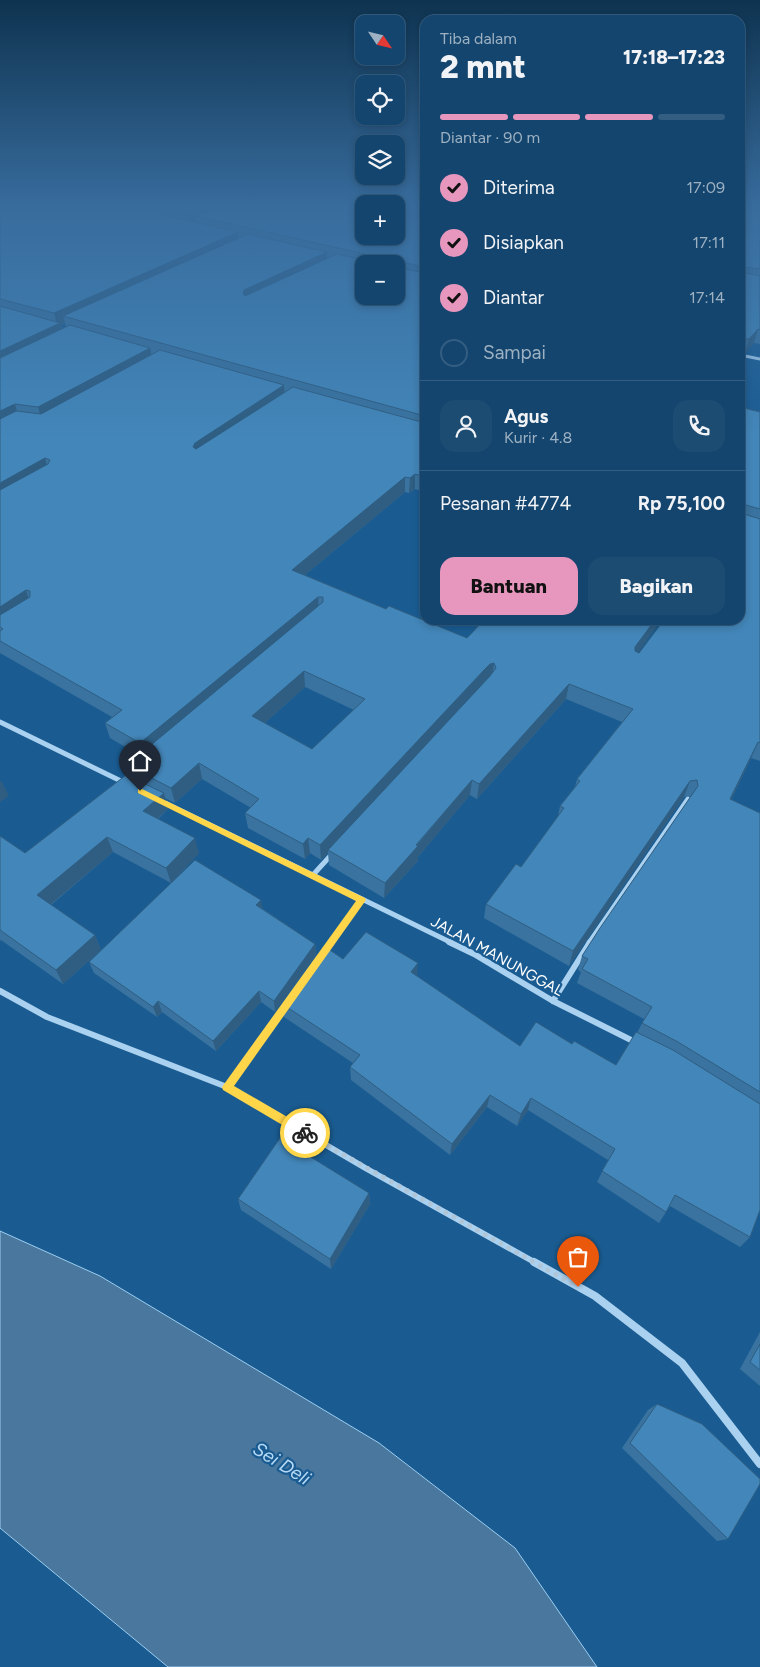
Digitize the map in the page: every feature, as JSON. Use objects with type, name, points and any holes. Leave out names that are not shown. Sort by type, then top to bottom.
[{"type":"street","points":[[745,355],[760,359]]},
{"type":"street","points":[[0,722],[132,787]]},
{"type":"street","points":[[123,782],[131,776]]},
{"type":"street","points":[[553,1001],[606,915],[688,799]]},
{"type":"street","name":"JALAN MANUNGGAL","points":[[158,800],[474,954],[553,1001],[642,1046]]},
{"type":"street","points":[[312,876],[339,847]]},
{"type":"street","points":[[322,955],[362,900]]},
{"type":"street","points":[[0,991],[47,1017],[227,1087],[367,1170],[595,1296],[682,1363],[760,1464]]},
{"type":"street","points":[[227,1087],[289,1002]]},
{"type":"water","name":"Sei Deli","points":[[0,1231],[100,1276],[379,1443],[515,1548],[597,1667],[168,1667],[0,1528]]},
{"type":"building","points":[[0,283],[123,283],[54,313],[0,299]]},
{"type":"building","points":[[138,283],[260,283],[244,290],[245,296],[274,283],[355,283],[355,305],[405,305],[405,283],[420,283],[420,415],[63,316]]},
{"type":"building","points":[[745,283],[760,283],[760,330],[758,329],[749,339],[745,339]]},
{"type":"building","points":[[0,306],[60,323],[0,351]]},
{"type":"building","points":[[70,325],[150,348],[38,407],[15,404],[0,411],[0,358]]},
{"type":"building","points":[[160,350],[284,385],[195,443],[193,447],[196,449],[293,387],[420,422],[420,476],[415,474],[410,478],[405,477],[292,570],[386,609],[389,606],[420,619],[420,625],[435,625],[467,638],[479,625],[651,625],[635,647],[635,651],[639,653],[660,625],[745,625],[745,514],[760,519],[760,743],[758,742],[730,799],[760,813],[760,1092],[678,1042],[642,1023],[652,1007],[582,969],[588,959],[582,956],[698,786],[697,780],[690,781],[573,951],[486,904],[516,864],[521,867],[564,808],[560,806],[580,781],[577,779],[633,709],[569,684],[479,784],[472,780],[385,883],[328,850],[490,676],[496,668],[494,663],[484,670],[320,845],[308,838],[303,844],[245,813],[259,799],[199,763],[171,788],[134,769],[147,759],[139,755],[323,602],[323,597],[318,597],[140,743],[105,723],[122,710],[0,641],[0,631],[3,629],[0,627],[0,615],[30,597],[30,591],[26,590],[0,607],[0,490],[48,464],[50,460],[45,458],[0,483],[0,419],[16,411],[41,414]],"holes":[[[304,671],[365,699],[312,749],[252,716]]]},
{"type":"building","points":[[745,408],[760,412],[760,509],[746,505]]},
{"type":"building","points":[[126,775],[164,793],[143,811],[195,838],[166,868],[107,837],[37,895],[95,935],[56,970],[0,930],[0,836],[25,853]]},
{"type":"building","points":[[195,860],[261,900],[256,905],[315,944],[274,1001],[259,991],[213,1041],[158,1001],[153,1007],[89,962]]},
{"type":"building","points":[[366,932],[418,963],[411,972],[520,1046],[536,1022],[572,1044],[574,1041],[616,1065],[636,1032],[673,1050],[760,1104],[760,1210],[750,1237],[675,1195],[666,1212],[602,1171],[615,1149],[531,1098],[521,1114],[490,1095],[452,1144],[350,1067],[360,1055],[282,1004],[324,946],[343,959]]},
{"type":"building","points":[[280,1138],[369,1193],[330,1259],[238,1199]]},
{"type":"building","points":[[760,1344],[760,1370],[750,1362]]},
{"type":"building","points":[[657,1404],[702,1424],[760,1479],[760,1484],[728,1539],[630,1443]]},
{"type":"way so far","points":[[305,1133],[367,1170],[578,1287]]},
{"type":"route","points":[[140,791],[362,900],[227,1087],[305,1133]]}]
